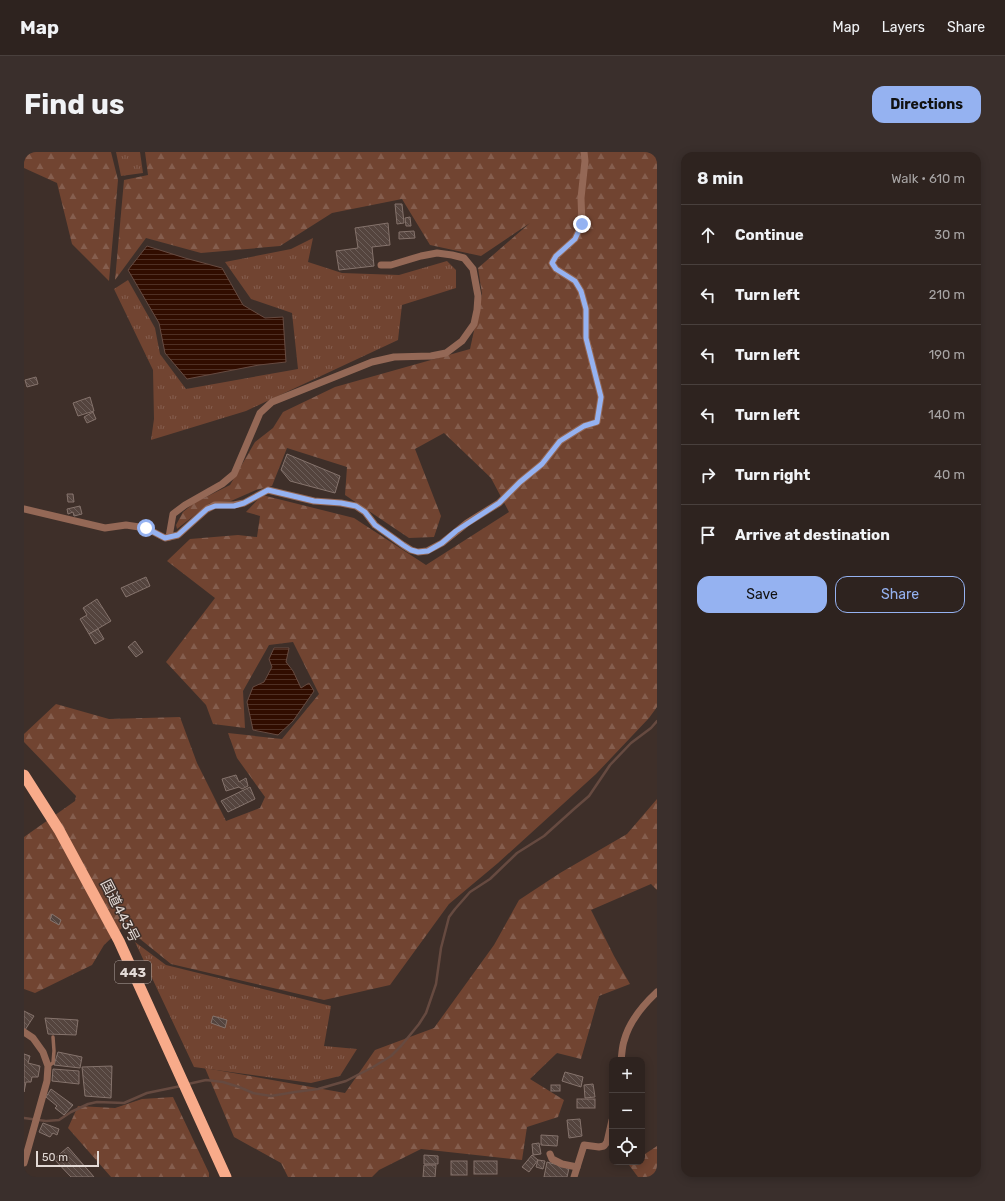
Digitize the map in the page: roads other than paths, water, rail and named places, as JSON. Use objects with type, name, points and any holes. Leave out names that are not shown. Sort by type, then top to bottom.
[{"type":"highway","name":"国道443号","points":[[24,775],[59,830],[119,941],[226,1177]]},
{"type":"street","points":[[24,509],[105,528],[126,526],[146,528],[165,538],[178,535],[207,509],[215,506],[234,506],[244,503],[268,490],[314,501],[341,503],[356,506],[365,512],[375,525],[411,550],[418,552],[428,551],[442,543],[456,531],[499,503],[520,482],[542,464],[560,441],[584,426],[597,422],[601,397],[586,338],[586,309],[581,291],[575,281],[556,269],[552,263],[556,256],[575,239],[582,224],[581,198],[585,161],[584,152]]},
{"type":"street","points":[[169,537],[173,514],[222,484],[234,474],[260,413],[272,402],[372,362],[394,357],[430,356],[446,353],[462,341],[474,324],[478,296],[473,269],[464,258],[452,254],[437,253],[391,265],[381,265]]},
{"type":"street","points":[[621,1057],[624,1041],[632,1023],[646,1002],[657,992]]},
{"type":"street","points":[[24,1032],[33,1038],[44,1052],[48,1066],[47,1081],[24,1162]]},
{"type":"street","points":[[574,1177],[584,1145],[599,1147],[604,1146],[607,1142],[610,1129]]},
{"type":"street","points":[[550,1154],[552,1159],[562,1164],[577,1167]]},
{"type":"lane","points":[[48,1066],[53,1063],[53,1037]]},
{"type":"waterway","points":[[188,1084],[206,1080],[223,1082],[253,1093],[271,1096],[318,1089],[346,1081],[391,1056],[419,1024],[426,1013],[436,984],[441,948],[449,917],[455,909],[470,892],[490,879],[517,853],[544,836],[589,796],[610,765],[631,743],[651,728],[657,721]]},
{"type":"waterway","points":[[24,1118],[46,1121],[59,1120],[71,1112],[88,1104],[97,1102],[124,1103],[147,1093],[181,1086]]}]
